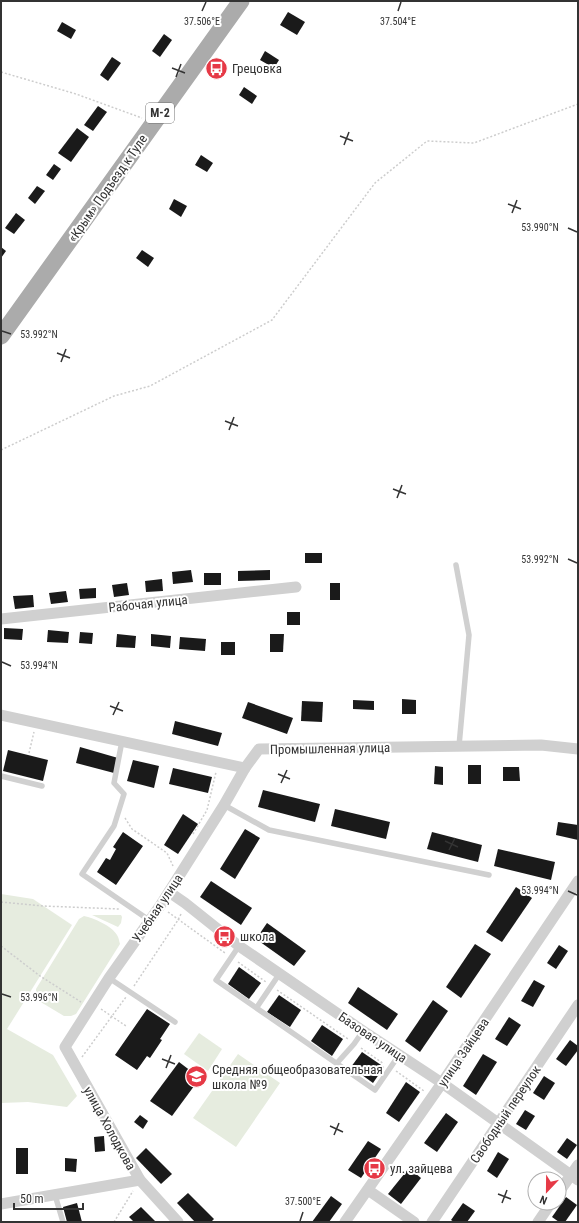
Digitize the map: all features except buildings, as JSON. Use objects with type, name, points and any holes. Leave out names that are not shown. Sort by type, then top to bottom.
[{"type":"main road","name":"«Крым» Подъезд к Туле","points":[[1,336],[241,1]]},
{"type":"street","name":"Рабочая улица","points":[[1,620],[296,587]]},
{"type":"street","points":[[1,715],[245,768]]},
{"type":"street","name":"Промышленная улица","points":[[245,768],[259,749],[541,745],[578,749]]},
{"type":"street","name":"Учебная улица","points":[[65,1047],[108,978],[169,892],[224,805],[245,768]]},
{"type":"street","name":"улица Зайцева","points":[[346,1222],[442,1084],[578,881]]},
{"type":"street","name":"Базовая улица","points":[[169,892],[239,946],[442,1084],[575,1178]]},
{"type":"street","name":"Свободный переулок","points":[[432,1222],[578,1005]]},
{"type":"street","name":"улица Холодкова","points":[[65,1047],[140,1180],[178,1222]]},
{"type":"street","points":[[567,1185],[575,1178],[578,1165]]},
{"type":"street","points":[[1,1204],[140,1180]]},
{"type":"street","points":[[368,1190],[414,1222]]},
{"type":"street","points":[[538,1222],[546,1211]]},
{"type":"lane","points":[[456,564],[469,635],[459,746]]},
{"type":"lane","points":[[122,741],[114,783],[124,794],[114,826],[82,874],[149,920]]},
{"type":"lane","points":[[1,776],[42,786]]},
{"type":"lane","points":[[224,805],[270,830],[489,875]]},
{"type":"lane","points":[[239,946],[216,980],[375,1090],[399,1055]]},
{"type":"lane","points":[[257,1007],[280,973]]},
{"type":"lane","points":[[108,978],[175,1022]]},
{"type":"lane","points":[[337,1063],[354,1044],[363,1031]]},
{"type":"lane","points":[[55,1195],[63,1222]]},
{"type":"path","points":[[1,72],[76,94],[153,123]]},
{"type":"path","points":[[1,450],[114,396],[150,386],[272,320],[375,183],[427,141],[474,143],[578,104]]},
{"type":"path","points":[[29,753],[34,732]]},
{"type":"path","points":[[192,835],[207,810],[216,772]]},
{"type":"path","points":[[119,810],[132,829],[167,853],[179,876]]},
{"type":"path","points":[[1,902],[44,906],[109,909],[131,908]]},
{"type":"path","points":[[1,946],[40,976],[126,1026]]},
{"type":"path","points":[[114,1222],[140,1180]]},
{"type":"shaded area","points":[[1,894],[33,899],[72,925],[7,1029],[53,1055],[77,1096],[67,1107],[28,1102],[1,1103]]},
{"type":"shaded area","points":[[92,915],[121,915],[121,923],[118,927]]},
{"type":"shaded area","points":[[84,916],[98,921],[115,932],[118,936],[120,944],[76,1014],[64,1016],[39,1001],[36,997],[36,989],[79,919]]},
{"type":"shaded area","points":[[199,1033],[222,1049],[208,1071],[184,1054]]},
{"type":"shaded area","points":[[238,1054],[280,1083],[236,1147],[193,1118]]},
{"type":"place","name":"Грецовка","points":[[216,68]]},
{"type":"place","name":"школа","points":[[224,936]]},
{"type":"place","name":"Средняя общеобразовательная школа №9","points":[[197,1076]]},
{"type":"place","name":"ул. зайцева","points":[[374,1168]]}]
